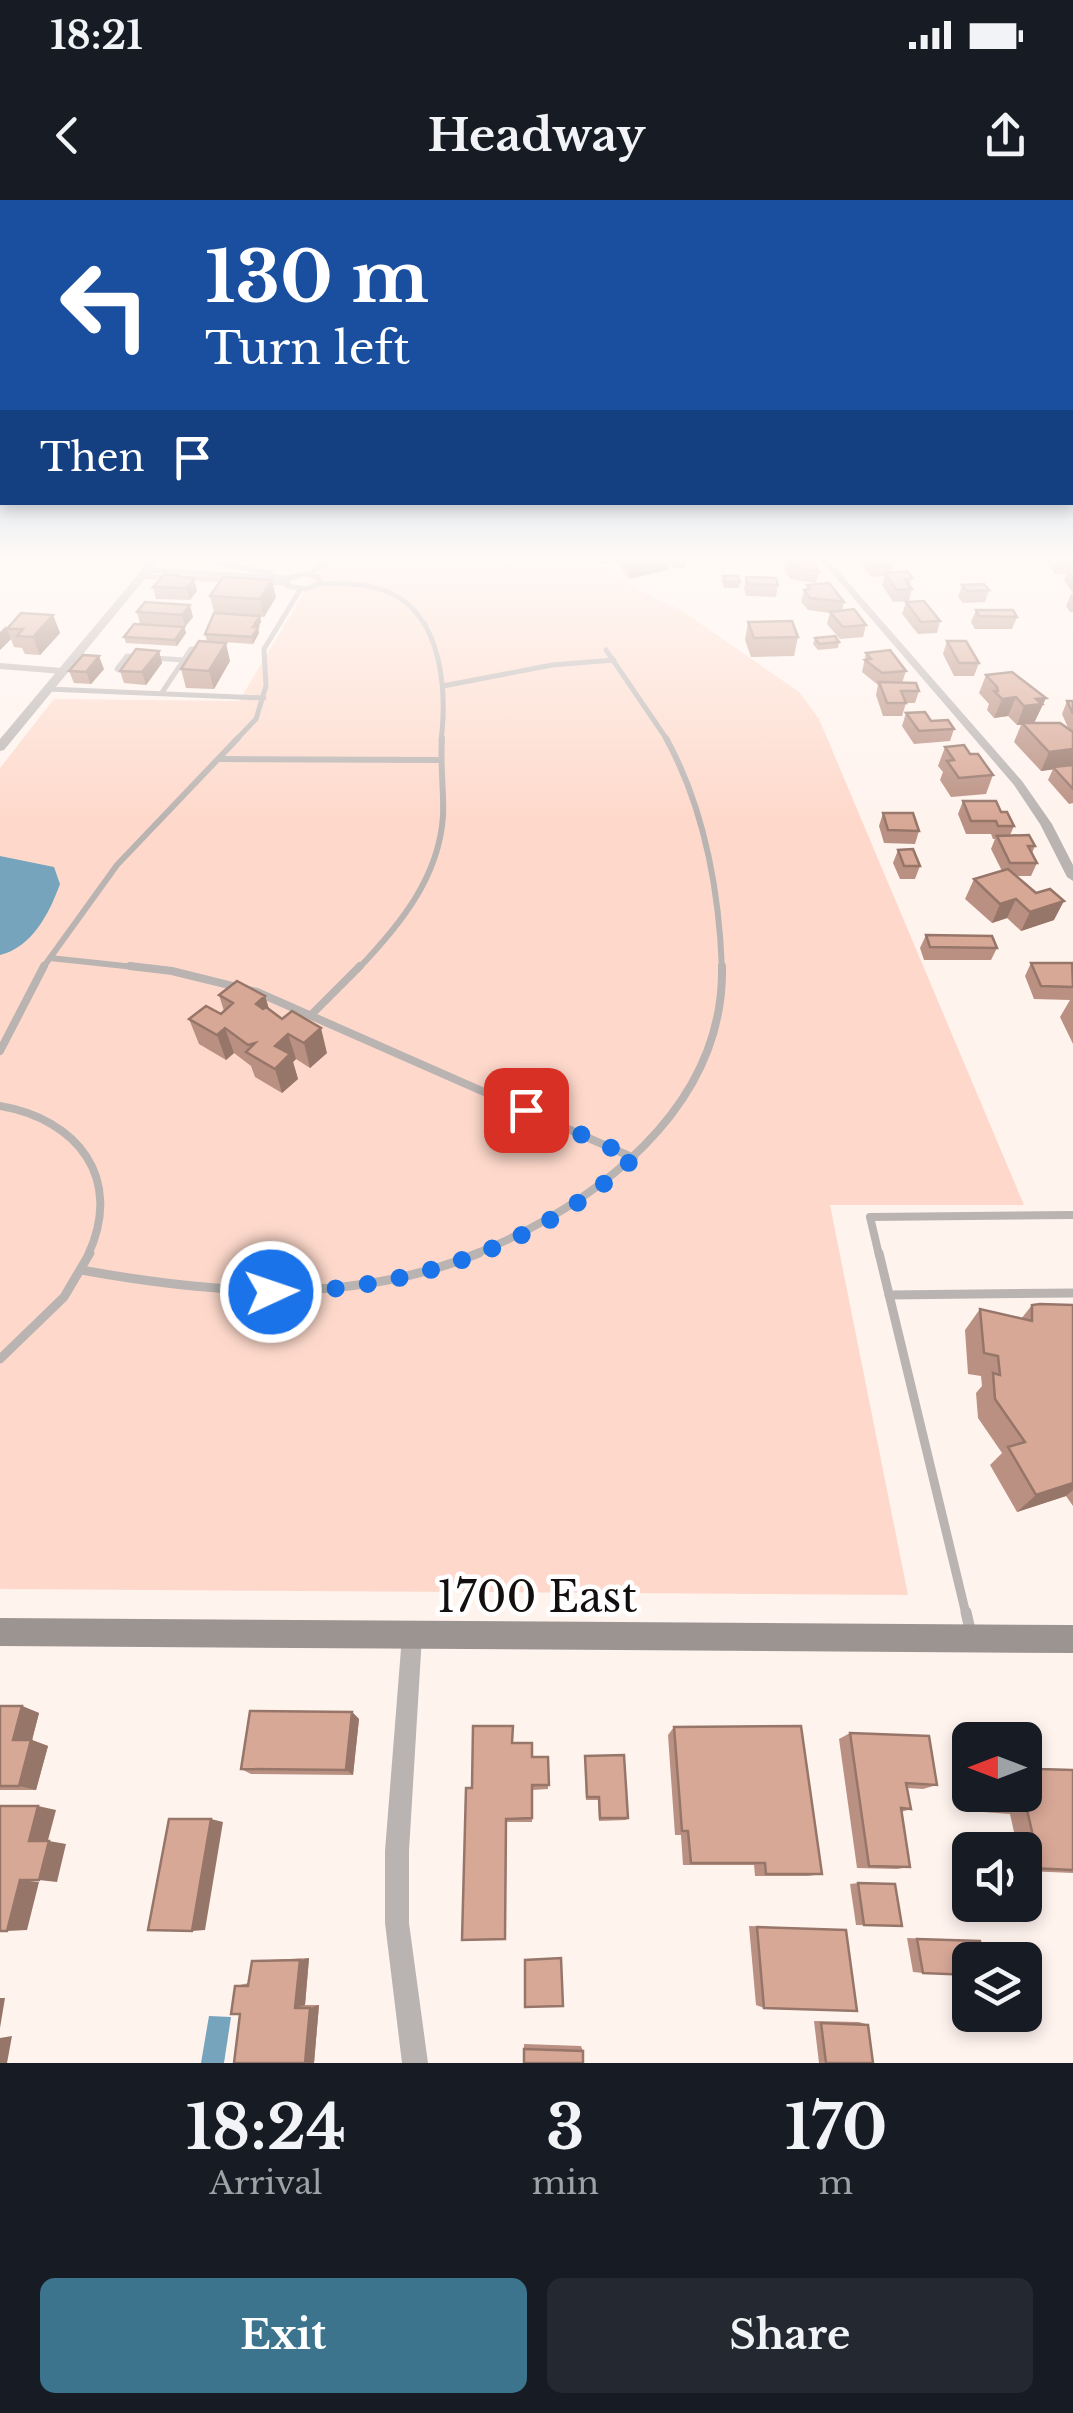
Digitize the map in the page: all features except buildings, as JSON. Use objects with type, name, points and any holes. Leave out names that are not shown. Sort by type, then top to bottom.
[{"type":"main road","name":"1700 East","points":[[0,1632],[1073,1639]]},
{"type":"street","points":[[0,747],[84,645]]},
{"type":"street","points":[[898,645],[1018,783],[1067,854],[1073,877]]},
{"type":"street","points":[[0,666],[62,671]]},
{"type":"street","points":[[412,1636],[396,1922],[415,2063]]},
{"type":"lane","points":[[0,1051],[23,998],[133,846],[248,731],[264,698],[266,645]]},
{"type":"lane","points":[[311,1015],[385,941],[427,879],[444,822],[443,686],[430,645]]},
{"type":"lane","points":[[163,691],[191,649],[206,650]]},
{"type":"lane","points":[[82,1270],[245,1292],[298,1292],[401,1277],[501,1245],[534,1229],[588,1196],[634,1158],[668,1122],[699,1071],[718,1025],[724,979],[715,889],[705,831],[691,786],[668,735],[606,650]]},
{"type":"lane","points":[[117,669],[127,656],[184,660]]},
{"type":"lane","points":[[443,686],[552,665],[614,660]]},
{"type":"lane","points":[[48,688],[264,698]]},
{"type":"lane","points":[[220,759],[442,760]]},
{"type":"lane","points":[[50,958],[142,966],[216,980],[311,1015],[634,1158]]},
{"type":"lane","points":[[0,1106],[56,1123],[84,1149],[96,1172],[101,1198],[96,1233],[82,1270],[56,1308],[0,1359]]},
{"type":"lane","points":[[972,1638],[870,1216],[1073,1215]]},
{"type":"lane","points":[[889,1294],[1073,1293]]},
{"type":"shaded area","points":[[273,645],[731,645],[799,692],[819,719],[1024,1205],[830,1205],[908,1595],[0,1589],[0,768],[54,699],[239,701]]},
{"type":"water","points":[[0,856],[54,867],[60,884],[45,918],[30,937],[0,955]]},
{"type":"water","points":[[209,2016],[231,2017],[224,2063],[201,2063]]},
{"type":"route","points":[[271,1292],[298,1292],[401,1277],[501,1245],[563,1212],[634,1158],[526,1110]]}]
